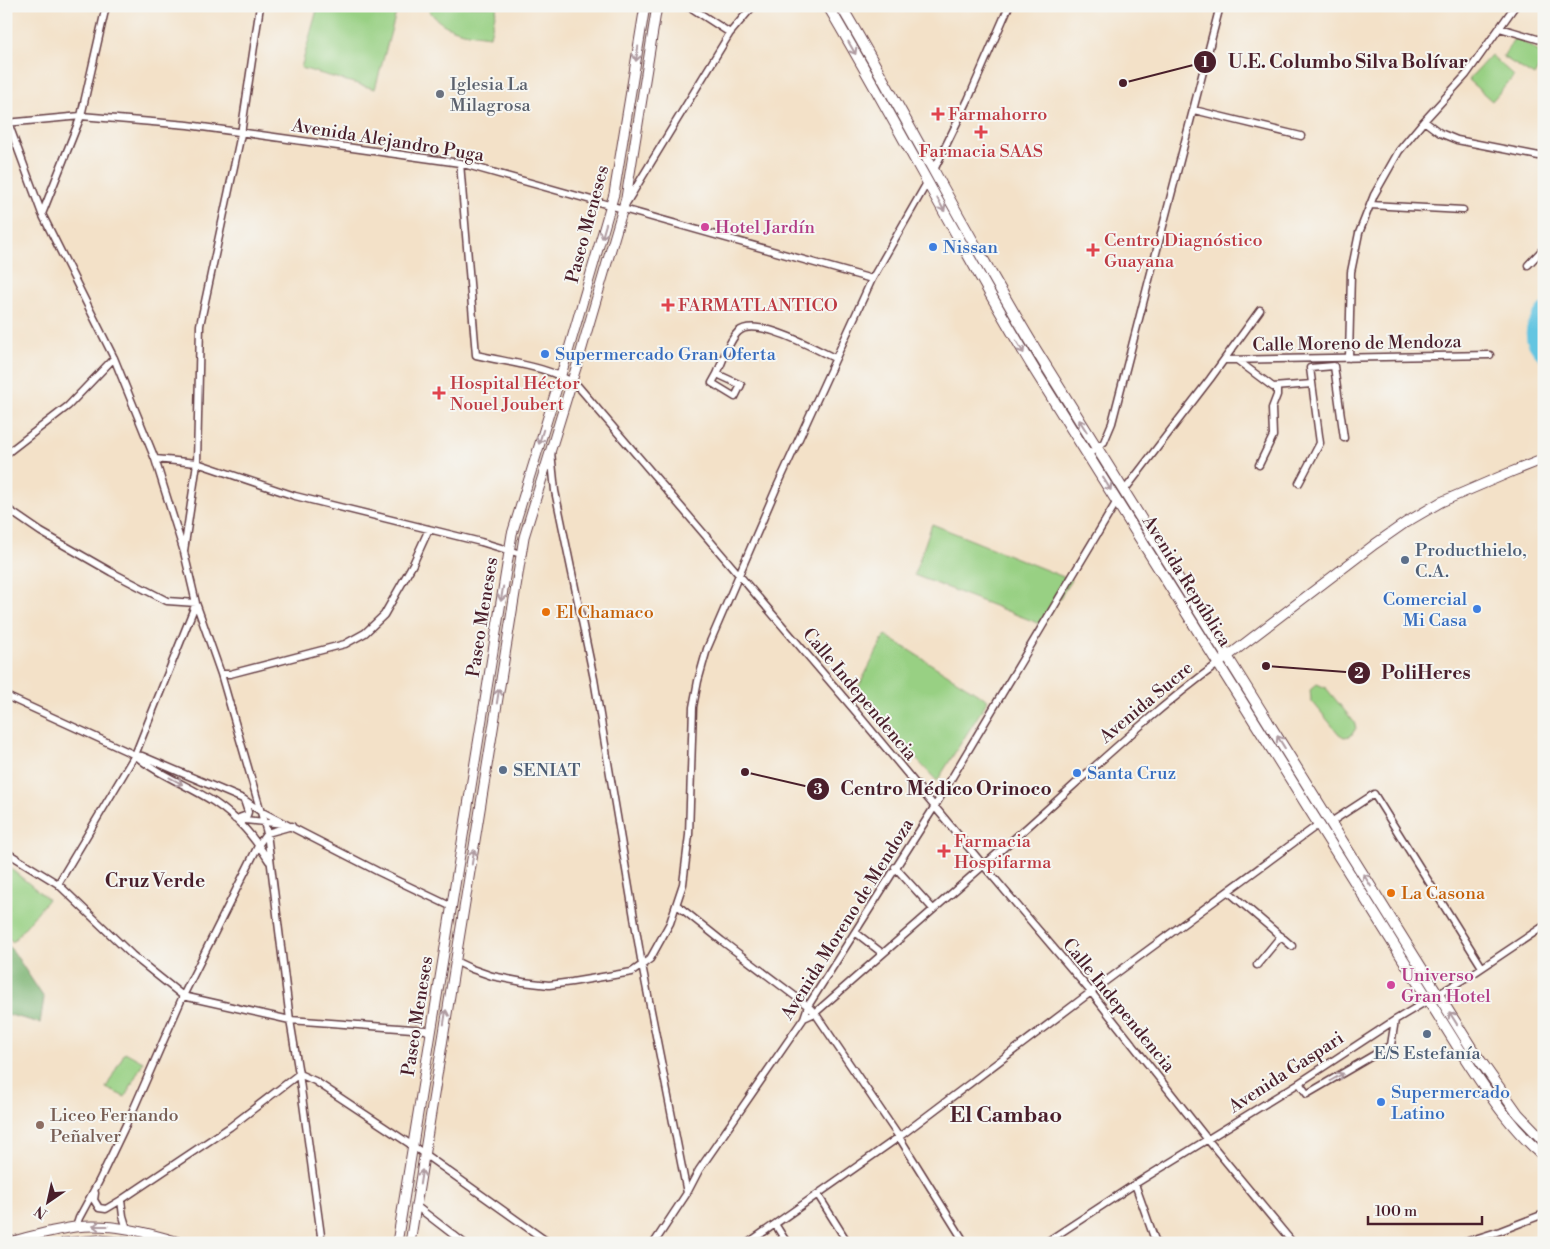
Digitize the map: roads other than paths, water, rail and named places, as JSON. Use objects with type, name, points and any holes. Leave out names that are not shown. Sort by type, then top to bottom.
[{"type":"main road","name":"Avenida República","points":[[828,6],[1012,332],[1088,455],[1496,1104],[1521,1135],[1544,1156]]},
{"type":"main road","name":"Avenida República","points":[[841,6],[1022,327],[1502,1094],[1529,1128],[1544,1141]]},
{"type":"street","points":[[42,214],[81,116],[106,6]]},
{"type":"street","points":[[184,552],[197,463],[200,325],[241,134],[260,6]]},
{"type":"street","name":"Paseo Meneses","points":[[410,1243],[521,554],[529,516],[551,447],[618,178],[645,6]]},
{"type":"street","name":"Paseo Meneses","points":[[397,1243],[509,550],[517,513],[567,379],[623,209],[630,180],[658,6]]},
{"type":"street","points":[[680,6],[690,7],[730,33]]},
{"type":"street","points":[[623,209],[730,33],[753,6]]},
{"type":"street","points":[[455,961],[472,970],[492,976],[549,985],[632,972],[650,958],[657,946],[670,923],[683,884],[688,843],[693,707],[707,649],[835,358],[872,279],[934,170],[1010,6]]},
{"type":"street","points":[[1088,455],[1106,440],[1112,422],[1220,6]]},
{"type":"street","points":[[1349,358],[1351,272],[1359,233],[1383,177],[1399,151],[1466,75],[1515,6]]},
{"type":"street","points":[[1500,28],[1544,41]]},
{"type":"street","points":[[1194,110],[1301,136]]},
{"type":"street","name":"Avenida Alejandro Puga","points":[[7,121],[81,116],[188,125],[241,134],[460,162],[872,279]]},
{"type":"street","points":[[7,121],[42,214],[114,358],[154,459],[184,552],[196,603],[222,674],[267,832],[290,1020],[322,1243]]},
{"type":"street","points":[[1424,121],[1440,133],[1457,140],[1544,157]]},
{"type":"street","points":[[460,162],[476,355],[541,370],[567,379]]},
{"type":"street","points":[[1370,205],[1463,210]]},
{"type":"street","points":[[1528,265],[1544,248]]},
{"type":"street","name":"Calle Moreno de Mendoza","points":[[1124,491],[1260,310]]},
{"type":"street","points":[[718,374],[732,342],[739,332],[748,327],[774,330],[835,358]]},
{"type":"street","name":"Calle Moreno de Mendoza","points":[[1224,360],[1490,355]]},
{"type":"street","points":[[6,454],[68,406],[114,358]]},
{"type":"street","points":[[1236,360],[1273,387],[1312,384]]},
{"type":"street","points":[[1299,483],[1320,443],[1310,368],[1334,366],[1344,438]]},
{"type":"street","name":"Calle Independencia","points":[[567,379],[584,393],[935,806],[1091,992],[1208,1140],[1293,1243]]},
{"type":"street","points":[[1259,465],[1272,436],[1272,408],[1277,395],[1277,387]]},
{"type":"street","points":[[551,447],[555,491],[594,679],[642,965],[687,1193]]},
{"type":"street","points":[[154,459],[197,463],[296,496],[521,554]]},
{"type":"street","name":"Avenida Sucre","points":[[804,1018],[815,1013],[984,866],[1162,707],[1375,544],[1405,523],[1441,502],[1544,459]]},
{"type":"street","name":"Avenida Moreno de Mendoza","points":[[654,1243],[687,1193],[699,1170],[804,1018],[808,1006],[935,806],[1118,502]]},
{"type":"street","points":[[6,508],[41,532],[167,602],[196,603]]},
{"type":"street","points":[[222,674],[230,674],[345,644],[365,633],[384,615],[429,529]]},
{"type":"street","points":[[58,884],[135,755],[196,603]]},
{"type":"street","points":[[6,696],[135,755],[142,756],[243,799],[260,810],[379,872],[448,905],[452,909]]},
{"type":"street","points":[[135,755],[146,765],[214,802],[250,832],[271,863]]},
{"type":"street","points":[[1331,822],[1374,794],[1482,967]]},
{"type":"street","points":[[235,819],[247,815],[248,812],[243,799]]},
{"type":"street","points":[[235,819],[292,826]]},
{"type":"street","points":[[748,1243],[898,1137],[1319,824]]},
{"type":"street","points":[[76,1227],[134,1108],[183,996],[259,844],[267,832],[292,826]]},
{"type":"street","points":[[6,852],[58,884],[132,955],[183,996],[290,1020],[426,1030],[430,1033]]},
{"type":"street","points":[[248,865],[261,857],[271,863]]},
{"type":"street","points":[[895,868],[933,909]]},
{"type":"street","points":[[1229,892],[1292,946]]},
{"type":"street","points":[[677,905],[815,1013],[898,1137],[965,1243]]},
{"type":"street","name":"Avenida Gaspari","points":[[1045,1243],[1544,926]]},
{"type":"street","points":[[855,932],[882,953]]},
{"type":"street","points":[[1257,966],[1281,936]]},
{"type":"street","points":[[1298,1083],[1307,1094],[1391,1045],[1395,1020]]},
{"type":"street","points":[[299,1074],[315,1081],[413,1146],[549,1243]]},
{"type":"street","points":[[99,1181],[94,1200],[99,1208],[106,1209],[230,1127],[299,1074]]},
{"type":"street","points":[[1136,1184],[1156,1243]]},
{"type":"street","points":[[818,1195],[848,1243]]},
{"type":"street","points":[[121,1200],[127,1229]]},
{"type":"street","points":[[416,1206],[464,1243]]},
{"type":"street","points":[[1462,1243],[1544,1214]]},
{"type":"street","points":[[775,1224],[787,1243]]},
{"type":"street","points":[[6,1243],[76,1227],[112,1226],[182,1243]]},
{"type":"street","points":[[64,1243],[93,1240],[129,1243]]},
{"type":"waterway","points":[[1544,310],[1536,322],[1533,333],[1535,344],[1544,355]]},
{"type":"place","name":"U.E. Columbo Silva Bolívar","points":[[1123,83]]},
{"type":"place","name":"Iglesia La Milagrosa","points":[[440,94]]},
{"type":"place","name":"Farmahorro","points":[[938,114]]},
{"type":"place","name":"Farmacia SAAS","points":[[981,132]]},
{"type":"place","name":"Hotel Jardín","points":[[705,227]]},
{"type":"place","name":"Nissan","points":[[933,247]]},
{"type":"place","name":"Centro Diagnóstico Guayana","points":[[1093,250]]},
{"type":"place","name":"FARMATLANTICO","points":[[668,305]]},
{"type":"place","name":"Supermercado Gran Oferta","points":[[545,354]]},
{"type":"place","name":"Hospital Héctor Nouel Joubert","points":[[439,393]]},
{"type":"place","name":"Producthielo, C.A.","points":[[1405,560]]},
{"type":"place","name":"Comercial Mi Casa","points":[[1477,609]]},
{"type":"place","name":"El Chamaco","points":[[546,612]]},
{"type":"place","name":"PoliHeres","points":[[1266,666]]},
{"type":"place","name":"SENIAT","points":[[503,770]]},
{"type":"place","name":"Centro Médico Orinoco","points":[[745,772]]},
{"type":"place","name":"Santa Cruz","points":[[1077,773]]},
{"type":"place","name":"Farmacia Hospifarma","points":[[944,851]]},
{"type":"place","name":"La Casona","points":[[1391,893]]},
{"type":"place","name":"Universo Gran Hotel","points":[[1391,985]]},
{"type":"place","name":"E/S Estefanía","points":[[1427,1034]]},
{"type":"place","name":"Supermercado Latino","points":[[1381,1102]]},
{"type":"place","name":"Liceo Fernando Peñalver","points":[[40,1125]]},
{"type":"district","name":"Cruz Verde","points":[[155,880]]},
{"type":"district","name":"El Cambao","points":[[1006,1114]]}]
